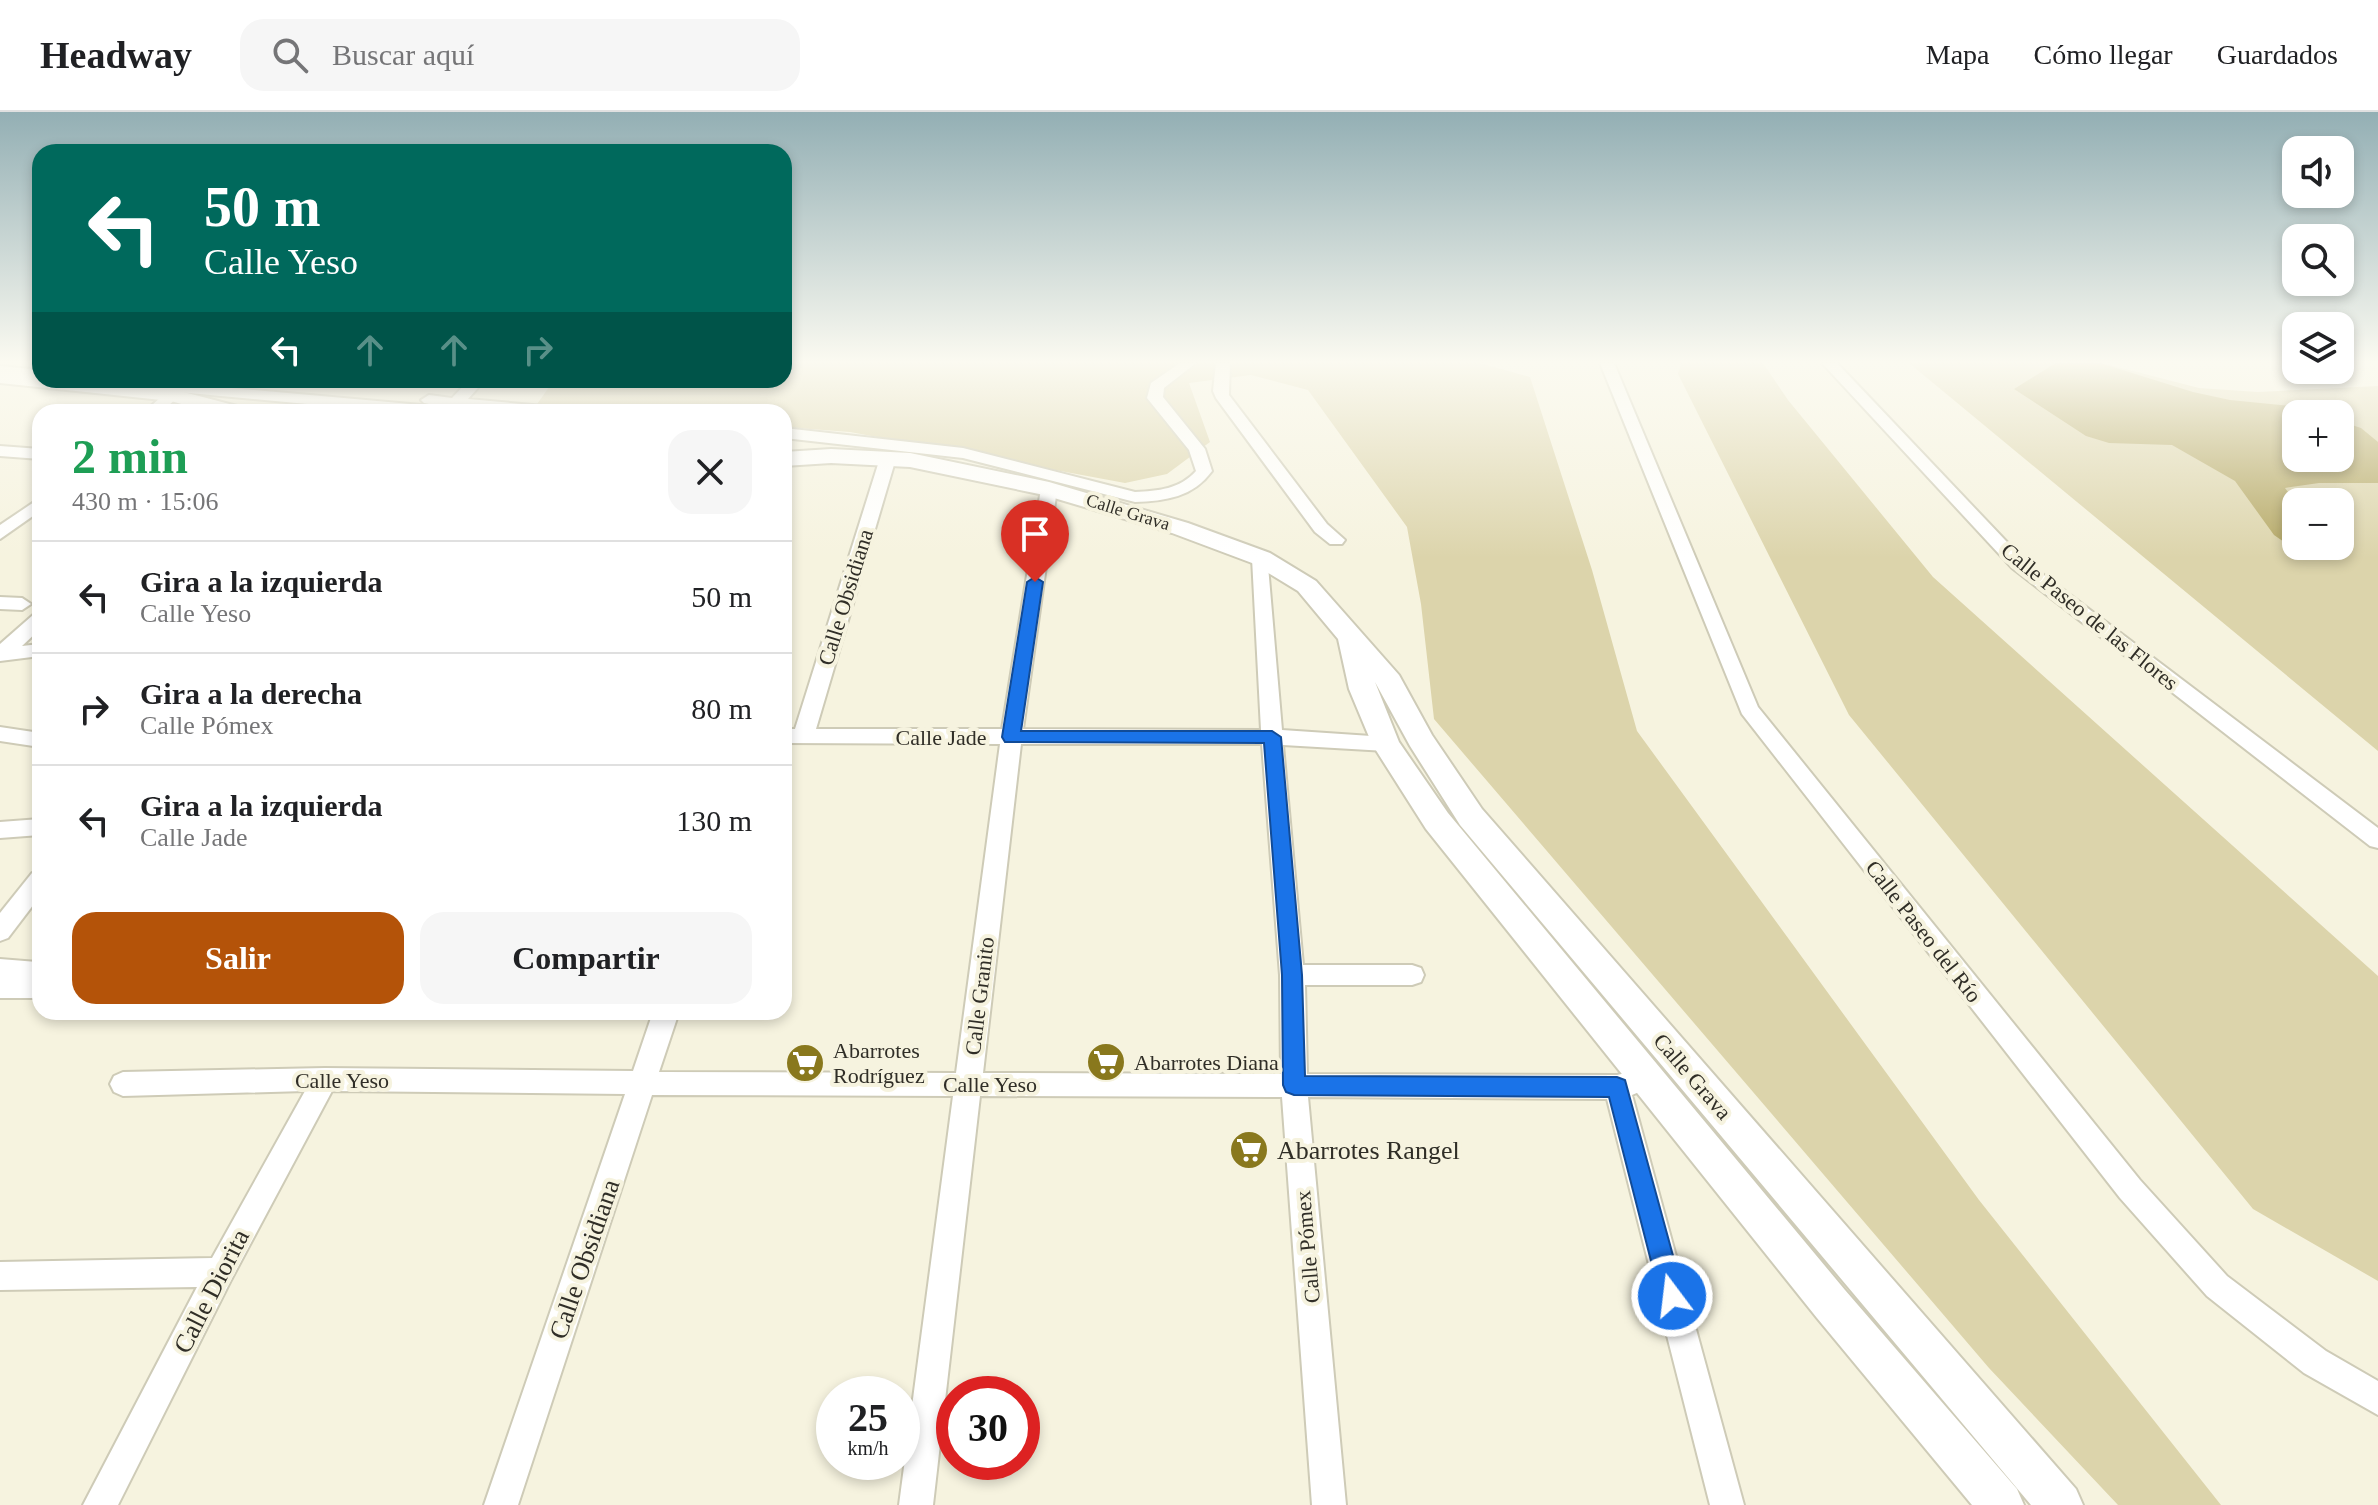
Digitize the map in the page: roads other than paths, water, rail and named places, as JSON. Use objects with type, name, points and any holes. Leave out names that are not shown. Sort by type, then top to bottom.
[{"type":"main road","name":"Calle Grava","points":[[792,458],[888,458],[1049,489],[1180,528],[1261,558],[1307,586],[1389,681],[1420,739],[1471,817],[2060,1505]]},
{"type":"main road","name":"Calle Grava","points":[[1347,631],[1363,689],[1386,744],[1403,775],[1437,821],[1634,1083],[1831,1304],[2001,1505]]},
{"type":"street","points":[[792,435],[963,453],[1135,497],[1164,496],[1194,483],[1204,471],[1197,449],[1180,428]]},
{"type":"street","points":[[1246,428],[1321,528],[1336,540]]},
{"type":"street","name":"Calle Paseo del Río","points":[[1634,428],[1749,709],[2130,1189],[2217,1286],[2315,1362],[2378,1399]]},
{"type":"street","name":"Calle Paseo de las Flores","points":[[1890,428],[2018,564],[2378,840]]},
{"type":"street","points":[[0,451],[32,453]]},
{"type":"street","name":"Calle Obsidiana","points":[[793,736],[888,458]]},
{"type":"street","name":"Calle Granito","points":[[916,1505],[1011,737],[1049,489]]},
{"type":"street","points":[[0,534],[32,509]]},
{"type":"street","name":"Calle Pómex","points":[[1261,558],[1292,975],[1294,1085],[1329,1505]]},
{"type":"street","points":[[0,603],[22,604]]},
{"type":"street","points":[[0,655],[32,626]]},
{"type":"street","points":[[0,655],[32,651]]},
{"type":"street","points":[[0,734],[32,739]]},
{"type":"street","name":"Calle Jade","points":[[793,736],[1272,737],[1386,744]]},
{"type":"street","points":[[0,830],[32,828]]},
{"type":"street","points":[[0,931],[10,905],[32,886]]},
{"type":"street","points":[[0,969],[32,978]]},
{"type":"street","points":[[1292,975],[1412,975]]},
{"type":"street","points":[[0,988],[32,980]]},
{"type":"street","name":"Calle Obsidiana","points":[[501,1505],[664,1020]]},
{"type":"street","name":"Calle Yeso","points":[[123,1084],[325,1079],[1294,1085],[1634,1083]]},
{"type":"street","name":"Calle Diorita","points":[[100,1505],[220,1272],[325,1079]]},
{"type":"street","points":[[1634,1083],[1727,1505]]},
{"type":"street","points":[[0,1276],[220,1272]]},
{"type":"place","name":"Abarrotes Diana","points":[[1106,1062]]},
{"type":"place","name":"Abarrotes Rodríguez","points":[[805,1063]]},
{"type":"place","name":"Abarrotes Rangel","points":[[1249,1150]]}]
